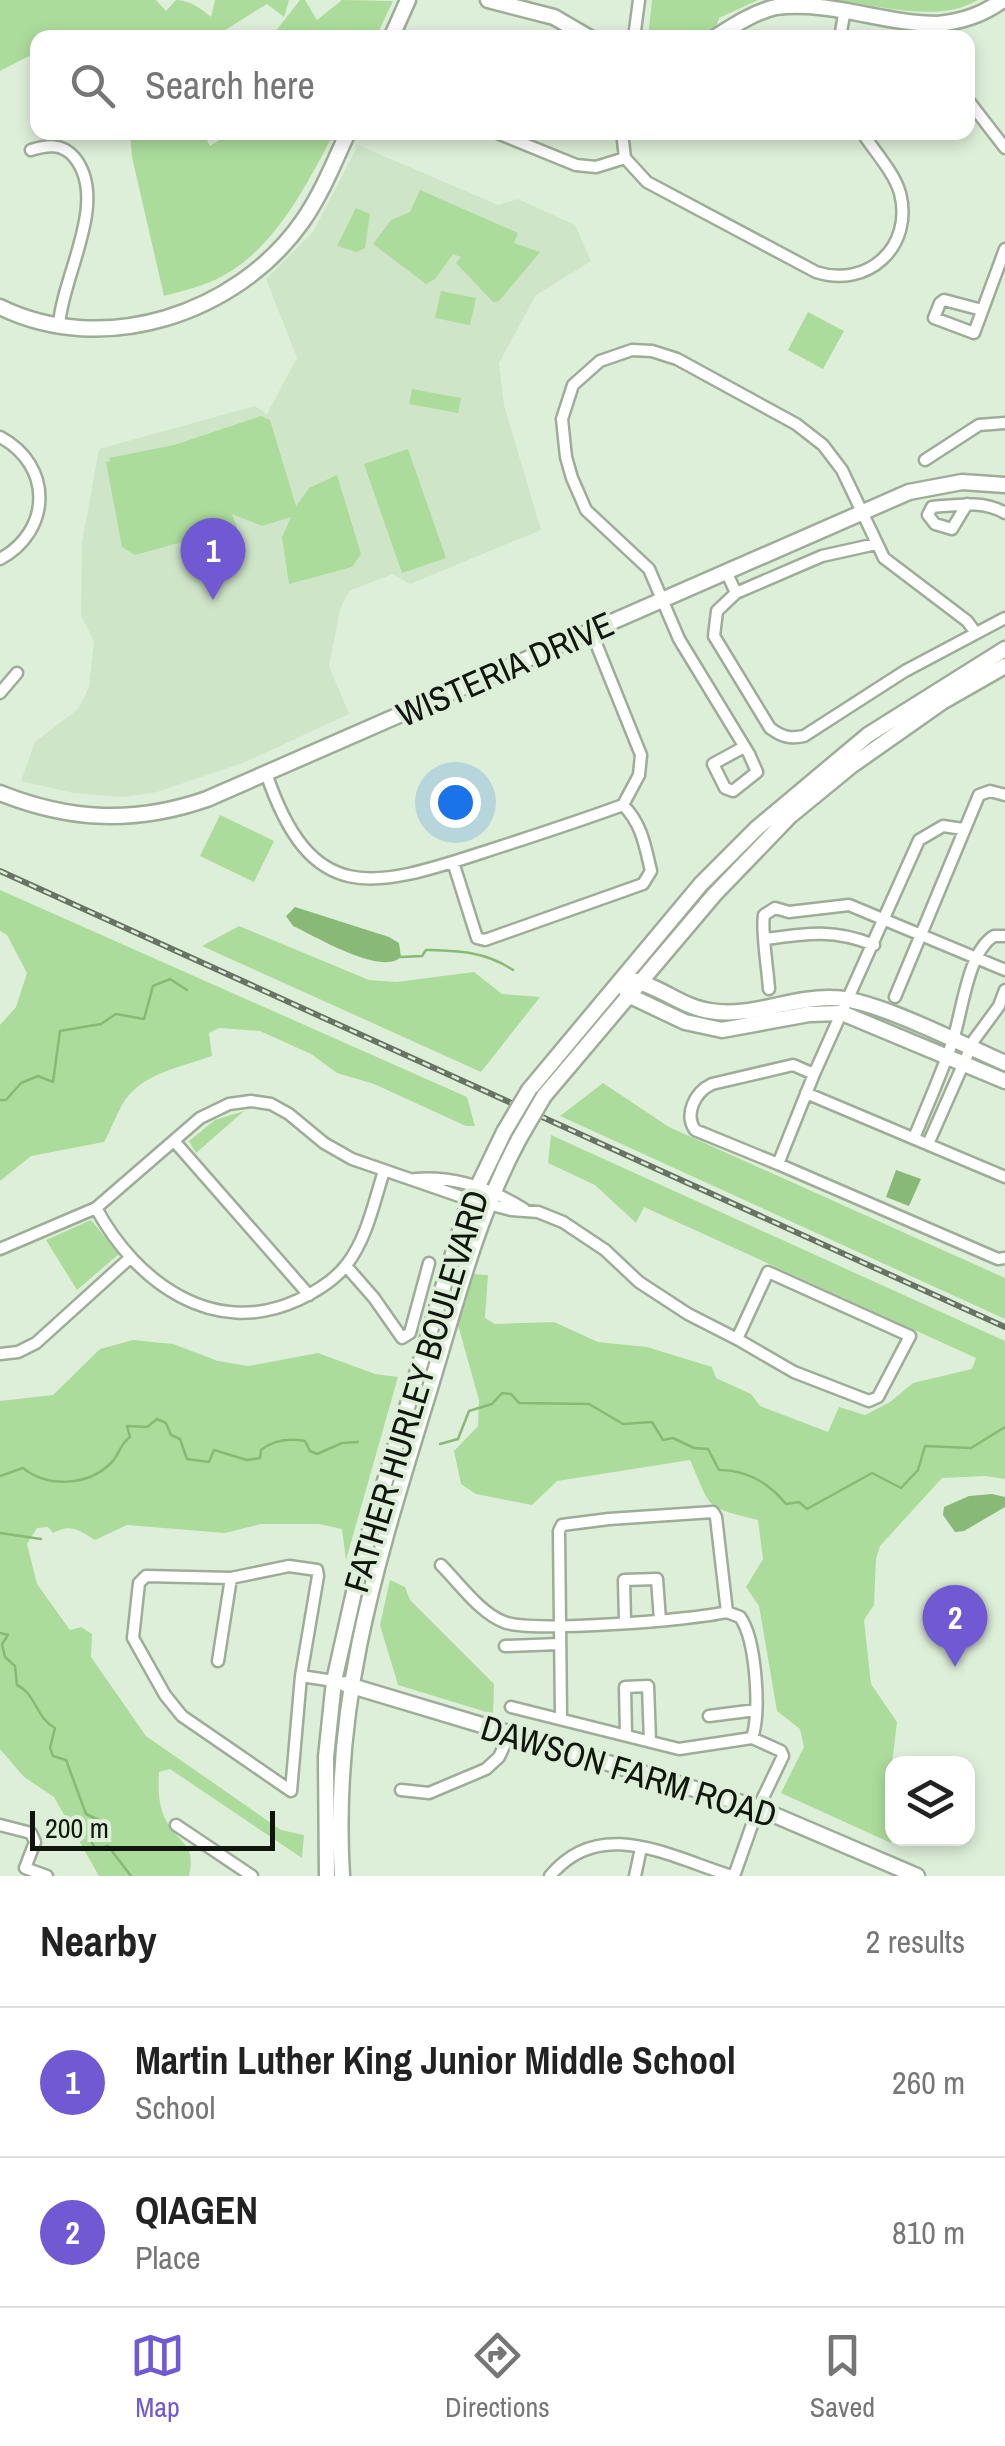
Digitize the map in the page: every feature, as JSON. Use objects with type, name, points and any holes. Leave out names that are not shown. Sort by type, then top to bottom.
[{"type":"street","points":[[395,30],[408,0]]},
{"type":"street","points":[[488,0],[525,4],[576,30]]},
{"type":"street","points":[[635,30],[638,0]]},
{"type":"street","points":[[942,30],[1003,0]]},
{"type":"street","points":[[727,30],[775,7],[808,4],[935,30]]},
{"type":"street","points":[[841,30],[845,10]]},
{"type":"street","points":[[975,109],[1005,148]]},
{"type":"street","points":[[0,307],[59,325],[119,328],[197,308],[238,285],[303,222],[344,140]]},
{"type":"street","points":[[515,140],[576,165],[596,167],[625,158]]},
{"type":"street","points":[[623,140],[625,158],[647,182],[816,272],[846,278],[881,262],[892,246],[902,214],[900,192],[867,140]]},
{"type":"street","points":[[31,150],[45,146],[70,151],[86,179],[86,217],[64,290],[59,325]]},
{"type":"street","points":[[982,310],[944,300],[934,318],[974,333],[1005,249]]},
{"type":"street","points":[[744,747],[713,764],[724,788],[733,791],[757,772],[744,747],[679,639],[642,559],[603,529],[586,510],[566,457],[562,429],[568,397],[578,379],[600,361],[632,350],[678,359],[796,424],[823,444],[842,470],[884,558],[968,621],[976,633]]},
{"type":"street","points":[[925,460],[979,425],[1005,423]]},
{"type":"street","points":[[0,437],[17,446],[30,460],[40,493],[28,536],[0,559]]},
{"type":"street","name":"WISTERIA DRIVE","points":[[0,793],[34,807],[69,815],[110,818],[173,811],[862,511],[934,485],[962,482],[1005,486]]},
{"type":"street","points":[[968,504],[994,506],[1005,513]]},
{"type":"street","points":[[876,544],[822,556],[736,593],[716,611],[714,636],[770,728],[780,736],[804,736],[905,671],[1005,618]]},
{"type":"street","points":[[726,571],[736,593]]},
{"type":"street","points":[[266,773],[292,832],[322,864],[349,876],[378,881],[453,862],[623,805],[640,775],[641,755],[590,631]]},
{"type":"street","name":"FATHER HURLEY BOULEVARD","points":[[327,1876],[326,1757],[334,1682],[360,1561],[474,1192],[504,1132],[529,1090],[701,884],[811,780],[868,734],[1005,649]]},
{"type":"street","name":"FATHER HURLEY BOULEVARD","points":[[342,1876],[338,1811],[350,1686],[377,1563],[490,1196],[519,1138],[544,1096],[639,981],[714,894],[790,816],[912,723],[1005,666]]},
{"type":"street","points":[[0,694],[17,673]]},
{"type":"street","points":[[895,996],[979,795],[990,791],[1005,795]]},
{"type":"street","points":[[453,862],[477,938],[485,940],[643,884],[651,871],[645,845],[637,819],[623,805]]},
{"type":"street","points":[[778,1164],[814,1074],[922,837],[943,826],[963,829]]},
{"type":"street","points":[[769,989],[762,923],[774,908],[789,912],[849,906],[1005,970]]},
{"type":"street","points":[[766,939],[834,933],[874,945]]},
{"type":"street","points":[[914,1138],[948,1056],[960,1021],[963,995],[978,958],[987,940],[1005,936]]},
{"type":"street","points":[[620,978],[639,981],[685,1004],[714,1012],[742,1012],[819,998],[850,999],[953,1041],[967,1056],[1005,1081]]},
{"type":"street","points":[[620,978],[628,995],[686,1022],[722,1030],[809,1014],[842,1014],[948,1056],[1005,1063]]},
{"type":"street","points":[[928,1144],[967,1056],[1005,990]]},
{"type":"street","points":[[814,1074],[794,1066],[712,1084],[703,1088],[689,1111],[689,1121],[695,1130],[998,1259],[1005,1258]]},
{"type":"street","points":[[806,1093],[1005,1177]]},
{"type":"street","points":[[0,1249],[96,1208],[214,1110],[251,1101],[271,1104],[290,1114],[324,1143],[352,1159],[414,1179],[431,1177],[490,1196],[512,1210],[524,1208],[563,1222],[688,1314],[794,1372],[872,1401],[882,1392],[910,1336],[768,1272],[737,1339]]},
{"type":"street","points":[[175,1142],[309,1295]]},
{"type":"street","points":[[96,1208],[131,1257],[165,1289],[206,1308],[257,1312],[309,1295],[346,1266],[360,1242],[384,1171]]},
{"type":"street","points":[[0,1354],[18,1352],[36,1343],[131,1257]]},
{"type":"street","points":[[346,1266],[402,1338],[410,1332],[429,1263]]},
{"type":"street","points":[[561,1718],[562,1526],[706,1511],[716,1518],[727,1612]]},
{"type":"street","points":[[442,1565],[496,1618],[512,1624],[736,1614],[745,1624],[756,1710],[752,1738]]},
{"type":"street","points":[[290,1566],[317,1570],[301,1676],[291,1791],[182,1716],[165,1696],[134,1638],[141,1578],[231,1578],[290,1566]]},
{"type":"street","points":[[218,1661],[231,1578]]},
{"type":"street","points":[[624,1622],[624,1580],[657,1578],[660,1620]]},
{"type":"street","points":[[505,1646],[559,1644]]},
{"type":"street","points":[[301,1676],[334,1682]]},
{"type":"street","name":"DAWSON FARM ROAD","points":[[334,1682],[758,1808],[917,1876]]},
{"type":"street","points":[[626,1735],[625,1687],[648,1686],[650,1741]]},
{"type":"street","points":[[511,1706],[688,1749],[752,1738],[781,1751],[783,1756],[758,1808],[733,1876],[641,1848],[605,1842],[561,1863],[550,1876]]},
{"type":"street","points":[[709,1716],[756,1710]]},
{"type":"street","points":[[400,1790],[429,1793],[486,1768],[500,1757],[510,1732]]},
{"type":"street","points":[[0,1824],[31,1833],[35,1842],[25,1868],[47,1876]]},
{"type":"street","points":[[176,1825],[252,1876]]},
{"type":"street","points":[[635,1876],[641,1848]]},
{"type":"shaded area","points":[[0,0],[156,0],[166,11],[176,0],[195,5],[211,17],[215,0],[289,0],[284,17],[267,4],[225,30],[30,30],[30,56],[0,71]]},
{"type":"shaded area","points":[[300,0],[305,0],[317,20],[342,0],[393,1],[379,30],[276,30]]},
{"type":"shaded area","points":[[652,0],[758,0],[719,18],[715,30],[649,30]]},
{"type":"shaded area","points":[[834,0],[978,0],[945,11],[926,12]]},
{"type":"shaded area","points":[[131,140],[207,140],[210,146],[219,140],[330,140],[284,219],[251,256],[210,282],[164,296]]},
{"type":"shaded area","points":[[358,145],[498,205],[518,199],[575,225],[591,261],[536,295],[499,363],[504,405],[541,530],[410,584],[393,574],[349,591],[340,609],[329,666],[349,714],[243,763],[157,792],[124,797],[73,793],[21,781],[35,742],[78,709],[89,687],[94,641],[81,616],[82,542],[99,449],[255,406],[267,414],[297,358],[266,279],[313,232]]},
{"type":"shaded area","points":[[420,190],[518,233],[514,243],[540,252],[499,301],[493,302],[456,263],[461,257],[453,254],[435,279],[426,284],[373,244],[391,220],[410,212]]},
{"type":"shaded area","points":[[356,208],[370,214],[365,248],[357,252],[337,246]]},
{"type":"shaded area","points":[[441,291],[476,298],[470,325],[435,318]]},
{"type":"shaded area","points":[[808,312],[844,331],[823,369],[788,350]]},
{"type":"shaded area","points":[[412,389],[461,398],[458,413],[409,404]]},
{"type":"shaded area","points":[[261,416],[270,420],[296,506],[309,488],[337,475],[361,554],[352,567],[289,584],[282,537],[291,517],[262,526],[232,514],[237,527],[135,555],[122,547],[106,462],[109,458],[174,445]]},
{"type":"shaded area","points":[[408,449],[446,558],[402,573],[364,464]]},
{"type":"shaded area","points":[[220,815],[274,841],[254,882],[200,856]]},
{"type":"shaded area","points":[[0,890],[467,1097],[475,1126],[466,1126],[374,1084],[337,1073],[311,1054],[260,1031],[219,1028],[209,1033],[212,1056],[162,1073],[129,1094],[104,1142],[31,1156],[0,1181],[0,1025],[16,1007],[27,973],[7,935],[0,931]]},
{"type":"shaded area","points":[[295,907],[389,937],[399,943],[401,957],[379,962],[332,946],[293,926],[286,916]]},
{"type":"shaded area","points":[[239,926],[369,980],[396,982],[474,972],[502,994],[540,997],[481,1072],[202,946]]},
{"type":"shaded area","points":[[603,1083],[669,1127],[1005,1278],[1005,1319],[560,1116]]},
{"type":"shaded area","points":[[244,1111],[196,1153],[189,1141],[215,1120]]},
{"type":"shaded area","points":[[551,1135],[1005,1341],[1005,1479],[942,1478],[880,1546],[876,1559],[874,1605],[864,1620],[871,1684],[897,1722],[893,1756],[885,1756],[885,1840],[781,1793],[804,1747],[800,1729],[777,1711],[759,1606],[746,1587],[763,1559],[758,1520],[712,1504],[690,1460],[557,1481],[532,1505],[476,1494],[461,1484],[454,1451],[478,1426],[479,1400],[458,1325],[473,1274],[488,1275],[485,1318],[495,1324],[554,1322],[598,1342],[647,1347],[712,1367],[716,1378],[751,1394],[760,1406],[828,1432],[839,1407],[865,1415],[890,1402],[913,1383],[972,1369],[976,1358],[644,1207],[636,1223],[595,1185],[548,1163]]},
{"type":"shaded area","points":[[896,1170],[921,1179],[909,1206],[886,1197]]},
{"type":"shaded area","points":[[91,1220],[119,1254],[77,1290],[46,1240]]},
{"type":"shaded area","points":[[133,1340],[173,1344],[218,1361],[248,1366],[318,1353],[375,1374],[398,1377],[346,1560],[342,1529],[319,1524],[261,1524],[225,1533],[127,1525],[95,1540],[75,1529],[53,1533],[48,1527],[37,1528],[27,1544],[37,1584],[70,1630],[81,1627],[92,1634],[91,1657],[146,1736],[281,1830],[304,1835],[302,1858],[170,1769],[159,1772],[160,1800],[166,1821],[190,1853],[189,1876],[99,1876],[54,1797],[24,1777],[0,1749],[0,1401],[53,1395],[100,1349]]},
{"type":"shaded area","points":[[969,1496],[1005,1497],[1005,1507],[964,1531],[955,1532],[943,1515],[944,1507]]},
{"type":"shaded area","points":[[390,1580],[405,1587],[410,1600],[494,1684],[493,1714],[398,1685],[380,1625]]},
{"type":"waterway","points":[[401,957],[422,956],[426,950],[460,952],[492,959],[513,970]]},
{"type":"waterway","points":[[0,1100],[6,1100],[21,1083],[38,1076],[53,1082],[60,1031],[101,1024],[116,1014],[144,1019],[153,986],[170,979],[187,990]]},
{"type":"waterway","points":[[440,1444],[458,1439],[469,1411],[492,1404],[502,1393],[511,1394],[519,1403],[589,1404],[623,1424],[652,1422],[663,1440],[673,1438],[694,1448],[708,1449],[719,1470],[748,1475],[765,1484],[786,1504],[799,1502],[807,1509],[872,1473],[901,1488],[918,1470],[925,1446],[971,1448],[1005,1427]]},
{"type":"waterway","points":[[0,1476],[23,1468],[44,1479],[80,1480],[102,1471],[114,1460],[130,1437],[127,1426],[147,1427],[157,1419],[180,1439],[187,1459],[209,1462],[214,1450],[247,1460],[260,1458],[261,1450],[282,1441],[305,1441],[310,1451],[317,1454],[342,1443],[358,1442]]},
{"type":"waterway","points":[[0,1533],[41,1539]]},
{"type":"waterway","points":[[0,1633],[8,1635],[2,1644],[5,1657],[15,1666],[17,1685],[55,1728],[50,1748],[53,1756],[66,1760],[86,1814],[101,1821],[102,1832],[89,1836],[95,1849],[108,1846],[131,1876]]},
{"type":"railway","points":[[0,871],[1005,1327]]},
{"type":"place","name":"Martin Luther King Junior Middle School","points":[[213,600]]},
{"type":"place","name":"QIAGEN","points":[[955,1667]]}]
